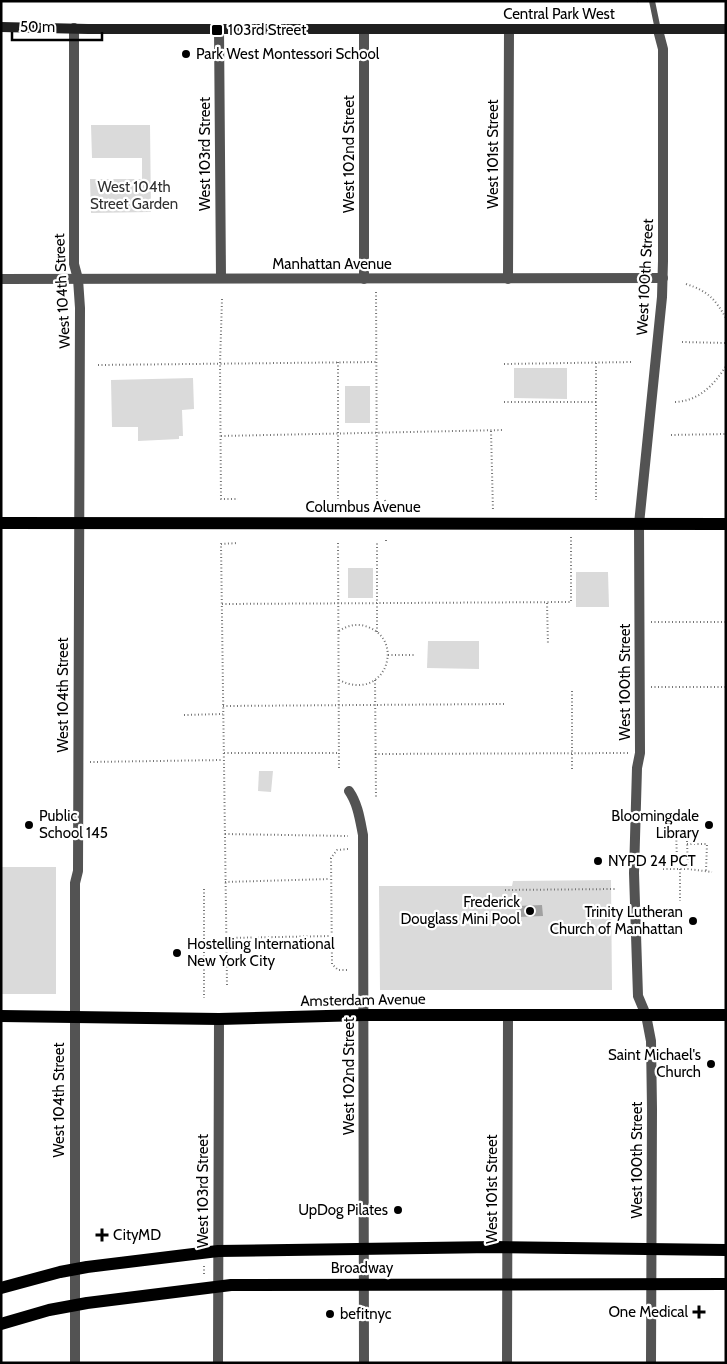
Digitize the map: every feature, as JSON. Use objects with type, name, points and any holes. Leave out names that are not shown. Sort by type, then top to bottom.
[{"type":"main road","name":"Central Park West","points":[[1,27],[726,29]]},
{"type":"main road","name":"Columbus Avenue","points":[[1,523],[726,524]]},
{"type":"main road","name":"Amsterdam Avenue","points":[[1,1016],[219,1019],[363,1015],[726,1015]]},
{"type":"main road","name":"Broadway","points":[[1,1288],[75,1270],[218,1251],[364,1248],[726,1250]]},
{"type":"main road","name":"Broadway","points":[[1,1324],[49,1310],[75,1305],[219,1286],[726,1284]]},
{"type":"street","name":"West 104th Street","points":[[74,28],[74,264],[78,279],[80,308],[78,871],[75,883],[74,1017],[75,1363]]},
{"type":"street","name":"West 103rd Street","points":[[219,29],[221,278]]},
{"type":"street","name":"West 102nd Street","points":[[364,29],[364,279]]},
{"type":"street","name":"West 101st Street","points":[[508,29],[508,279]]},
{"type":"street","name":"West 100th Street","points":[[651,1363],[651,1040],[646,1015],[638,996],[634,873],[640,753],[639,524],[663,278],[662,49],[658,30]]},
{"type":"street","name":"Manhattan Avenue","points":[[1,278],[663,278]]},
{"type":"street","name":"West 102nd Street","points":[[350,791],[360,818],[362,835],[364,1363]]},
{"type":"street","name":"West 101st Street","points":[[507,1363],[508,1015]]},
{"type":"street","name":"West 103rd Street","points":[[218,1363],[219,1019]]},
{"type":"lane","name":"West 100th Street","points":[[652,1],[658,30]]},
{"type":"path","points":[[686,284],[702,289],[719,306],[726,318]]},
{"type":"path","points":[[376,292],[377,499]]},
{"type":"path","points":[[222,298],[220,364],[221,499],[238,499]]},
{"type":"path","points":[[682,342],[726,343]]},
{"type":"path","points":[[338,362],[338,499]]},
{"type":"path","points":[[98,364],[376,362]]},
{"type":"path","points":[[504,364],[632,362]]},
{"type":"path","points":[[596,363],[596,500]]},
{"type":"path","points":[[675,402],[685,401],[704,392],[715,383],[726,366]]},
{"type":"path","points":[[504,402],[596,402]]},
{"type":"path","points":[[491,430],[493,524]]},
{"type":"path","points":[[220,436],[504,430]]},
{"type":"path","points":[[671,435],[726,434]]},
{"type":"path","points":[[386,500],[386,506]]},
{"type":"path","points":[[222,604],[571,602],[571,524]]},
{"type":"path","points":[[227,985],[222,544],[238,543]]},
{"type":"path","points":[[338,543],[340,770]]},
{"type":"path","points":[[377,543],[377,632]]},
{"type":"path","points":[[547,602],[548,645]]},
{"type":"path","points":[[639,622],[726,622]]},
{"type":"path","points":[[339,631],[356,625],[370,628],[377,632],[385,642],[388,655],[385,669],[369,684],[354,686],[339,680]]},
{"type":"path","points":[[388,655],[415,655]]},
{"type":"path","points":[[375,680],[376,797]]},
{"type":"path","points":[[640,687],[726,687]]},
{"type":"path","points":[[572,691],[572,770]]},
{"type":"path","points":[[223,706],[505,704]]},
{"type":"path","points":[[184,714],[223,714]]},
{"type":"path","points":[[224,753],[339,753]]},
{"type":"path","points":[[376,754],[640,753]]},
{"type":"path","points":[[78,762],[224,760]]},
{"type":"path","points":[[676,830],[677,860]]},
{"type":"path","points":[[225,834],[348,836]]},
{"type":"path","points":[[687,840],[688,869]]},
{"type":"path","points":[[687,844],[707,844],[706,871]]},
{"type":"path","points":[[348,850],[337,850],[332,858],[331,879],[332,964],[338,970],[348,970]]},
{"type":"path","points":[[663,869],[688,869],[712,872]]},
{"type":"path","points":[[680,869],[680,901]]},
{"type":"path","points":[[225,882],[331,879]]},
{"type":"path","points":[[204,889],[204,998]]},
{"type":"path","points":[[505,890],[616,889]]},
{"type":"path","points":[[226,938],[332,936]]},
{"type":"path","points":[[204,1266],[204,1278]]},
{"type":"green space","name":"West 104th Street Garden","points":[[91,125],[150,125],[151,212],[91,213],[90,179],[142,179],[142,158],[92,158]]},
{"type":"green space","points":[[514,368],[567,368],[567,399],[514,398]]},
{"type":"green space","points":[[193,378],[194,409],[182,410],[183,436],[179,436],[179,439],[138,441],[138,427],[112,427],[111,380]]},
{"type":"green space","points":[[345,386],[370,386],[370,423],[345,423]]},
{"type":"green space","points":[[348,568],[373,568],[373,598],[348,598]]},
{"type":"green space","points":[[576,572],[608,572],[609,607],[576,607]]},
{"type":"green space","points":[[428,641],[479,641],[479,669],[427,668]]},
{"type":"green space","points":[[259,771],[273,771],[271,792],[258,791]]},
{"type":"green space","points":[[1,867],[56,867],[56,994],[1,994]]},
{"type":"green space","points":[[611,880],[612,990],[380,990],[379,886],[512,886],[513,881]]},
{"type":"shaded area","name":"Frederick Douglass Mini Pool","points":[[542,905],[543,916],[518,917],[517,906]]},
{"type":"place","name":"103rd Street","points":[[217,30]]},
{"type":"place","name":"Park West Montessori School","points":[[186,54]]},
{"type":"place","name":"Public School 145","points":[[29,825]]},
{"type":"place","name":"Bloomingdale Library","points":[[709,825]]},
{"type":"place","name":"NYPD 24 PCT","points":[[598,861]]},
{"type":"place","name":"Frederick Douglass Mini Pool","points":[[530,911]]},
{"type":"place","name":"Trinity Lutheran Church of Manhattan","points":[[693,921]]},
{"type":"place","name":"Hostelling International New York City","points":[[177,953]]},
{"type":"place","name":"Saint Michael's Church","points":[[711,1064]]},
{"type":"place","name":"UpDog Pilates","points":[[398,1210]]},
{"type":"place","name":"CityMD","points":[[102,1235]]},
{"type":"place","name":"One Medical","points":[[699,1312]]},
{"type":"place","name":"befitnyc","points":[[330,1314]]}]
